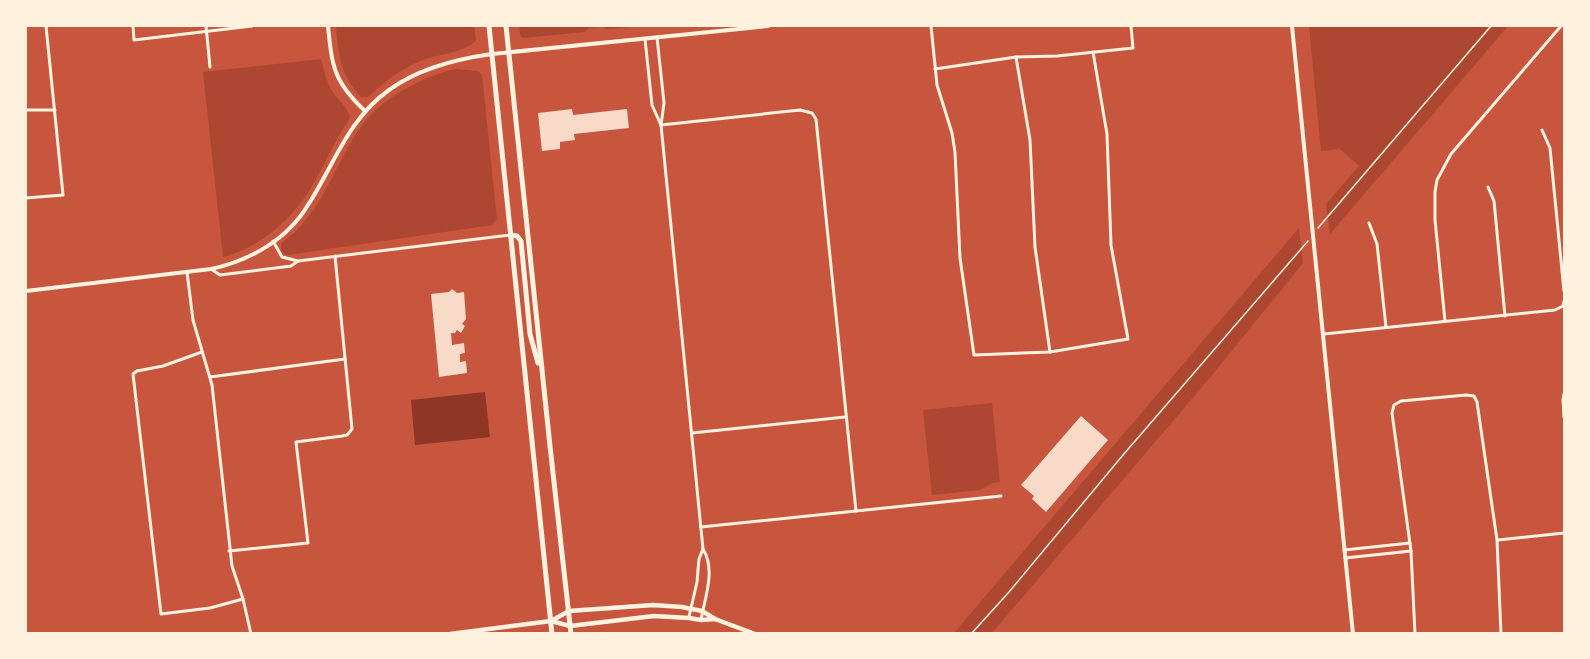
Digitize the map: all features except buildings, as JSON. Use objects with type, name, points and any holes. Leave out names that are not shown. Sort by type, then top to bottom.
[{"type":"main road","points":[[489,26],[552,633]]},
{"type":"main road","points":[[506,26],[571,633]]},
{"type":"main road","points":[[510,235],[517,236],[521,241],[530,334],[543,382]]},
{"type":"main road","points":[[551,621],[569,611],[653,605],[702,611],[715,619],[755,633]]},
{"type":"main road","points":[[450,633],[551,621],[570,626],[654,616],[715,619]]},
{"type":"street","points":[[26,198],[63,195],[46,26]]},
{"type":"street","points":[[133,26],[134,40],[252,26]]},
{"type":"street","points":[[206,26],[210,67]]},
{"type":"street","points":[[328,26],[331,57],[338,78],[349,97],[365,111]]},
{"type":"street","points":[[26,291],[211,269],[244,260],[291,226],[307,207],[346,135],[365,111],[387,90],[414,75],[452,61],[509,52],[768,26]]},
{"type":"street","points":[[931,26],[935,69],[955,152],[960,258],[974,355],[1050,352],[1128,339],[1111,245],[1107,134],[1093,52]]},
{"type":"street","points":[[935,69],[1016,57],[1133,48],[1131,26]]},
{"type":"street","points":[[1292,26],[1353,633]]},
{"type":"street","points":[[1445,321],[1435,220],[1437,180],[1451,154],[1561,26]]},
{"type":"street","points":[[657,37],[664,103],[661,125],[702,527],[703,549],[699,559],[697,582],[689,618]]},
{"type":"street","points":[[645,38],[652,105],[661,125]]},
{"type":"street","points":[[1016,57],[1030,140],[1035,248],[1050,352]]},
{"type":"street","points":[[26,110],[55,110]]},
{"type":"street","points":[[661,125],[800,110],[812,113],[817,122],[856,511]]},
{"type":"street","points":[[1542,130],[1550,148],[1564,291]]},
{"type":"street","points":[[1488,187],[1494,201],[1505,316]]},
{"type":"street","points":[[1369,223],[1377,244],[1386,327]]},
{"type":"street","points":[[1558,225],[1564,225]]},
{"type":"street","points":[[273,241],[282,257],[298,261],[510,235]]},
{"type":"street","points":[[230,551],[308,543],[296,442],[342,436],[351,432],[335,256]]},
{"type":"street","points":[[211,269],[220,275],[291,266],[298,261]]},
{"type":"street","points":[[187,272],[193,320],[210,377],[232,566],[251,633]]},
{"type":"street","points":[[1322,334],[1555,310],[1563,306],[1564,301]]},
{"type":"street","points":[[202,352],[133,374],[161,614],[210,608],[243,599]]},
{"type":"street","points":[[210,377],[346,359]]},
{"type":"street","points":[[1564,394],[1564,417]]},
{"type":"street","points":[[1415,633],[1411,551],[1392,413],[1394,405],[1401,401],[1466,395],[1474,396],[1477,402],[1497,540],[1501,633]]},
{"type":"street","points":[[692,433],[846,417]]},
{"type":"street","points":[[702,527],[1001,496]]},
{"type":"street","points":[[1497,540],[1564,533]]},
{"type":"street","points":[[1344,550],[1410,543]]},
{"type":"street","points":[[700,620],[710,570],[709,559],[703,549]]},
{"type":"street","points":[[1345,558],[1411,551]]},
{"type":"path","points":[[971,633],[1491,26]]},
{"type":"shaded area","points":[[336,26],[474,26],[476,41],[463,49],[411,65],[368,97],[361,97],[345,73]]},
{"type":"shaded area","points":[[519,26],[602,26],[589,28],[585,32],[523,38],[520,35]]},
{"type":"shaded area","points":[[602,26],[644,26],[606,29]]},
{"type":"shaded area","points":[[1309,26],[1508,26],[1330,234],[1326,204],[1359,166],[1340,149],[1321,151]]},
{"type":"shaded area","points":[[321,59],[330,87],[350,118],[309,191],[292,213],[260,241],[223,257],[203,72]]},
{"type":"shaded area","points":[[456,69],[478,71],[482,75],[497,219],[492,225],[288,255],[282,252],[282,243],[296,231],[316,206],[351,142],[368,118],[405,89],[435,75]]},
{"type":"shaded area","points":[[1299,228],[1303,263],[1208,380],[992,633],[953,634]]},
{"type":"shaded area","points":[[485,392],[490,437],[415,445],[411,400]]},
{"type":"shaded area","points":[[992,403],[1000,482],[980,490],[932,495],[923,410]]}]
